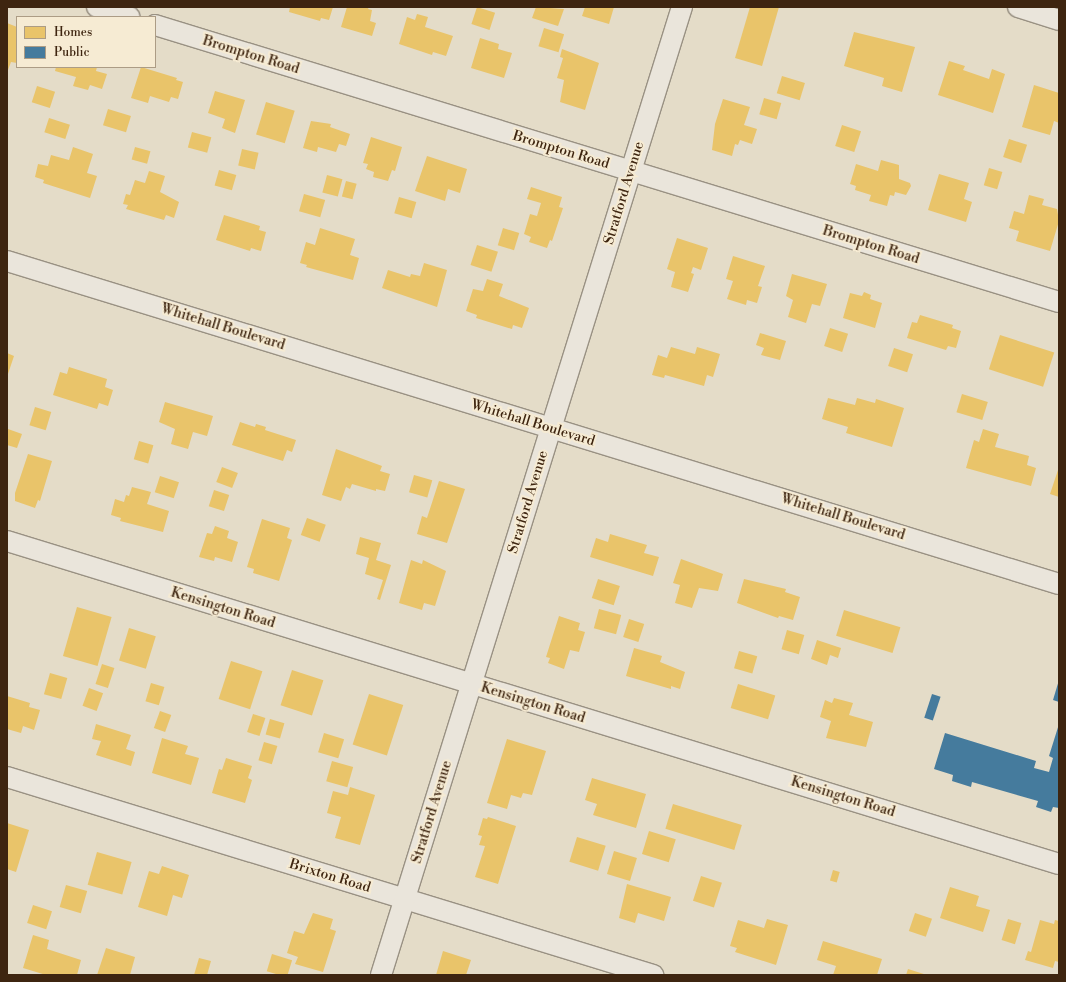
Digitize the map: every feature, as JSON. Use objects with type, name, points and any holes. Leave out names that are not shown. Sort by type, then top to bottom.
[{"type":"street","points":[[96,7],[126,16]]},
{"type":"street","name":"Stratford Avenue","points":[[381,975],[682,7]]},
{"type":"street","points":[[1018,7],[1059,20]]},
{"type":"street","name":"Brompton Road","points":[[156,25],[1059,302]]},
{"type":"street","name":"Whitehall Boulevard","points":[[7,260],[1059,584]]},
{"type":"street","name":"Kensington Road","points":[[7,541],[1059,864]]},
{"type":"street","name":"Brixton Road","points":[[7,777],[653,975]]},
{"type":"building: Homes","points":[[290,7],[333,7],[329,20],[321,18],[320,21],[289,12]]},
{"type":"building: Homes","points":[[347,7],[369,7],[368,9],[372,10],[370,21],[376,23],[372,36],[341,27]]},
{"type":"building: Homes","points":[[477,7],[495,13],[490,30],[471,24]]},
{"type":"building: Homes","points":[[536,7],[564,9],[558,26],[532,18]]},
{"type":"building: Homes","points":[[585,7],[614,7],[609,24],[582,16]]},
{"type":"building: Homes","points":[[750,7],[779,7],[762,66],[735,58]]},
{"type":"building: Homes","points":[[417,14],[428,17],[425,27],[453,36],[446,56],[433,52],[432,55],[399,44],[407,17],[415,20]]},
{"type":"building: Homes","points":[[7,23],[16,27],[16,63],[11,62],[8,70]]},
{"type":"building: Homes","points":[[544,28],[564,34],[559,52],[538,46]]},
{"type":"building: Homes","points":[[854,32],[915,47],[902,92],[882,86],[884,78],[844,66]]},
{"type":"building: Homes","points":[[480,38],[499,44],[498,49],[512,53],[504,78],[471,68]]},
{"type":"building: Homes","points":[[562,49],[599,63],[585,110],[560,102],[564,80],[557,78],[563,58],[560,57]]},
{"type":"building: Homes","points":[[949,61],[965,66],[963,70],[989,79],[992,69],[1005,74],[993,113],[938,95]]},
{"type":"building: Homes","points":[[56,68],[97,68],[96,71],[107,74],[102,89],[90,85],[88,90],[73,86],[76,77],[55,71]]},
{"type":"building: Homes","points":[[141,68],[177,78],[176,80],[183,82],[178,99],[171,97],[169,102],[150,96],[148,103],[131,98]]},
{"type":"building: Homes","points":[[782,76],[805,83],[800,100],[777,93]]},
{"type":"building: Homes","points":[[1034,85],[1059,93],[1059,123],[1054,121],[1050,135],[1022,127]]},
{"type":"building: Homes","points":[[37,86],[55,92],[50,108],[32,102]]},
{"type":"building: Homes","points":[[215,91],[245,100],[235,133],[222,128],[225,119],[208,113]]},
{"type":"building: Homes","points":[[764,98],[781,103],[777,119],[759,114]]},
{"type":"building: Homes","points":[[723,99],[750,107],[744,125],[757,129],[752,144],[740,140],[738,145],[735,144],[732,156],[712,150],[715,124]]},
{"type":"building: Homes","points":[[266,102],[295,111],[285,143],[256,135]]},
{"type":"building: Homes","points":[[108,109],[131,116],[126,132],[103,125]]},
{"type":"building: Homes","points":[[49,118],[70,125],[65,139],[44,132]]},
{"type":"building: Homes","points":[[311,121],[331,124],[330,127],[350,134],[346,146],[339,144],[336,152],[318,147],[317,152],[303,148]]},
{"type":"building: Homes","points":[[842,125],[861,131],[854,152],[835,146]]},
{"type":"building: Homes","points":[[192,132],[211,137],[207,153],[188,147]]},
{"type":"building: Homes","points":[[371,137],[402,147],[395,171],[392,170],[388,181],[373,177],[374,172],[366,169],[368,164],[363,163]]},
{"type":"building: Homes","points":[[1009,139],[1027,145],[1021,163],[1003,157]]},
{"type":"building: Homes","points":[[73,147],[93,154],[87,173],[97,176],[90,198],[43,183],[44,180],[35,177],[38,164],[48,166],[51,155],[69,160]]},
{"type":"building: Homes","points":[[135,147],[150,151],[147,164],[132,160]]},
{"type":"building: Homes","points":[[242,149],[259,153],[255,169],[238,166]]},
{"type":"building: Homes","points":[[427,156],[467,169],[460,193],[448,189],[445,201],[415,191]]},
{"type":"building: Homes","points":[[881,160],[899,165],[899,179],[910,183],[911,186],[906,195],[895,192],[894,196],[890,195],[887,206],[869,201],[871,195],[855,190],[856,186],[850,184],[856,164],[878,171]]},
{"type":"building: Homes","points":[[989,168],[1002,172],[997,189],[984,185]]},
{"type":"building: Homes","points":[[219,170],[236,175],[232,190],[215,185]]},
{"type":"building: Homes","points":[[149,171],[165,176],[160,192],[179,202],[174,218],[166,215],[164,220],[126,209],[128,205],[123,204],[126,194],[130,195],[135,180],[145,183]]},
{"type":"building: Homes","points":[[939,174],[969,183],[964,199],[972,202],[966,222],[928,210]]},
{"type":"building: Homes","points":[[327,175],[342,179],[338,197],[322,192]]},
{"type":"building: Homes","points":[[346,181],[357,184],[352,199],[342,196]]},
{"type":"building: Homes","points":[[531,187],[562,197],[559,207],[563,208],[552,241],[550,240],[547,248],[529,242],[531,237],[524,234],[530,214],[537,216],[541,203],[527,199]]},
{"type":"building: Homes","points":[[304,194],[325,200],[320,217],[299,211]]},
{"type":"building: Homes","points":[[1029,195],[1044,199],[1042,205],[1057,209],[1059,221],[1050,251],[1016,241],[1019,231],[1009,228],[1014,211],[1024,214]]},
{"type":"building: Homes","points":[[399,197],[416,202],[412,218],[394,213]]},
{"type":"building: Homes","points":[[224,215],[260,226],[259,230],[266,232],[261,251],[251,248],[250,251],[216,240]]},
{"type":"building: Homes","points":[[320,228],[355,239],[350,255],[359,258],[353,280],[306,267],[307,265],[300,263],[306,242],[315,245]]},
{"type":"building: Homes","points":[[503,228],[519,233],[514,250],[498,245]]},
{"type":"building: Homes","points":[[677,238],[708,248],[701,270],[693,267],[691,273],[694,274],[688,292],[671,287],[675,272],[667,269]]},
{"type":"building: Homes","points":[[477,245],[498,252],[491,272],[471,265]]},
{"type":"building: Homes","points":[[733,256],[765,266],[758,286],[762,287],[757,303],[747,300],[746,305],[727,299],[733,281],[726,279]]},
{"type":"building: Homes","points":[[424,263],[447,270],[437,307],[382,288],[388,270],[410,277],[411,274],[420,276]]},
{"type":"building: Homes","points":[[792,274],[827,284],[820,306],[812,304],[806,323],[788,317],[793,300],[786,296]]},
{"type":"building: Homes","points":[[487,279],[503,284],[499,296],[529,308],[522,328],[513,325],[512,329],[476,318],[477,315],[466,311],[473,289],[483,291]]},
{"type":"building: Homes","points":[[864,292],[871,295],[870,299],[882,303],[875,328],[843,318],[850,293],[862,296]]},
{"type":"building: Homes","points":[[920,315],[953,325],[952,328],[961,331],[956,348],[948,346],[946,350],[907,338],[912,322],[917,323]]},
{"type":"building: Homes","points":[[830,328],[848,334],[842,352],[824,346]]},
{"type":"building: Homes","points":[[760,333],[786,341],[780,360],[761,355],[764,348],[756,345]]},
{"type":"building: Homes","points":[[1000,335],[1054,353],[1043,387],[989,369]]},
{"type":"building: Homes","points":[[671,347],[695,354],[697,347],[720,354],[713,377],[707,375],[704,386],[665,375],[664,378],[652,375],[658,355],[667,358]]},
{"type":"building: Homes","points":[[894,348],[913,354],[907,372],[888,366]]},
{"type":"building: Homes","points":[[7,353],[14,356],[8,374],[7,374]]},
{"type":"building: Homes","points":[[69,367],[107,379],[105,387],[113,390],[108,406],[99,403],[97,409],[53,395],[60,372],[67,374]]},
{"type":"building: Homes","points":[[962,394],[988,402],[982,420],[956,412]]},
{"type":"building: Homes","points":[[828,398],[855,405],[857,398],[875,403],[876,399],[904,408],[892,447],[846,433],[848,427],[822,419]]},
{"type":"building: Homes","points":[[165,402],[213,416],[207,436],[193,432],[188,449],[171,444],[175,429],[159,422]]},
{"type":"building: Homes","points":[[35,407],[51,412],[46,430],[29,425]]},
{"type":"building: Homes","points":[[240,422],[255,427],[256,424],[266,427],[265,430],[296,440],[292,452],[287,450],[283,461],[232,445]]},
{"type":"building: Homes","points":[[8,429],[22,434],[17,448],[7,445]]},
{"type":"building: Homes","points":[[983,429],[999,434],[995,447],[1029,456],[1027,465],[1036,468],[1031,486],[966,468],[974,440],[979,442]]},
{"type":"building: Homes","points":[[139,441],[153,445],[148,463],[134,459]]},
{"type":"building: Homes","points":[[336,449],[382,466],[380,471],[390,474],[385,491],[376,489],[376,491],[352,484],[350,489],[346,487],[341,501],[322,495]]},
{"type":"building: Homes","points":[[28,454],[52,461],[40,501],[38,500],[35,508],[15,501],[15,493]]},
{"type":"building: Homes","points":[[222,467],[238,473],[232,488],[216,482]]},
{"type":"building: Homes","points":[[1059,467],[1059,497],[1050,494]]},
{"type":"building: Homes","points":[[414,475],[432,480],[427,498],[409,492]]},
{"type":"building: Homes","points":[[160,476],[179,482],[174,498],[155,492]]},
{"type":"building: Homes","points":[[439,481],[465,489],[447,543],[417,534],[422,516],[427,518]]},
{"type":"building: Homes","points":[[132,487],[151,492],[147,504],[169,511],[163,532],[120,521],[121,518],[111,515],[115,499],[124,502],[126,495],[129,496]]},
{"type":"building: Homes","points":[[214,490],[229,495],[224,511],[209,506]]},
{"type":"building: Homes","points":[[307,518],[326,525],[320,542],[301,535]]},
{"type":"building: Homes","points":[[262,519],[290,528],[287,538],[292,540],[279,581],[253,573],[254,569],[247,567]]},
{"type":"building: Homes","points":[[215,526],[229,531],[227,538],[238,542],[232,562],[215,557],[214,561],[199,557],[207,533],[212,534]]},
{"type":"building: Homes","points":[[610,534],[647,545],[644,553],[659,557],[653,576],[590,557],[596,538],[608,542]]},
{"type":"building: Homes","points":[[360,537],[381,543],[376,560],[391,565],[380,600],[377,599],[383,580],[365,574],[369,558],[356,554]]},
{"type":"building: Homes","points":[[681,559],[723,574],[718,591],[699,588],[692,608],[675,603],[680,585],[673,583]]},
{"type":"building: Homes","points":[[411,560],[422,564],[423,560],[446,571],[435,606],[424,603],[422,610],[399,603]]},
{"type":"building: Homes","points":[[598,579],[620,586],[614,605],[592,598]]},
{"type":"building: Homes","points":[[744,579],[786,589],[785,592],[800,597],[793,620],[779,616],[778,618],[737,603]]},
{"type":"building: Homes","points":[[77,607],[112,617],[98,666],[63,656]]},
{"type":"building: Homes","points":[[599,609],[621,615],[616,634],[594,628]]},
{"type":"building: Homes","points":[[844,610],[900,627],[893,653],[836,636]]},
{"type":"building: Homes","points":[[559,616],[580,623],[578,630],[585,632],[579,652],[570,650],[564,669],[548,663],[550,658],[546,657]]},
{"type":"building: Homes","points":[[629,619],[644,624],[638,642],[623,637]]},
{"type":"building: Homes","points":[[129,628],[156,636],[146,669],[119,661]]},
{"type":"building: Homes","points":[[787,630],[804,635],[799,654],[781,649]]},
{"type":"building: Homes","points":[[817,640],[841,648],[838,658],[830,655],[827,665],[811,659]]},
{"type":"building: Homes","points":[[634,648],[662,656],[660,662],[685,672],[680,689],[671,686],[671,689],[626,676]]},
{"type":"building: Homes","points":[[739,651],[757,656],[752,674],[734,668]]},
{"type":"building: Homes","points":[[231,661],[262,671],[250,709],[219,699]]},
{"type":"building: Homes","points":[[102,664],[114,668],[108,688],[96,684]]},
{"type":"building: Homes","points":[[292,670],[323,680],[312,715],[281,705]]},
{"type":"building: Homes","points":[[50,673],[67,678],[61,699],[44,694]]},
{"type":"building: Homes","points":[[151,683],[164,687],[159,705],[145,701]]},
{"type":"building: Homes","points":[[738,684],[775,695],[768,719],[731,708]]},
{"type":"building: Homes","points":[[89,688],[103,693],[97,711],[83,706]]},
{"type":"building: Homes","points":[[369,694],[403,705],[387,756],[353,744]]},
{"type":"building: Homes","points":[[7,696],[30,703],[29,707],[40,710],[34,730],[23,726],[21,733],[7,729]]},
{"type":"building: Homes","points":[[834,698],[853,703],[849,715],[873,722],[866,747],[826,738],[831,721],[820,717],[825,700],[832,703]]},
{"type":"building: Homes","points":[[160,711],[171,715],[165,732],[154,728]]},
{"type":"building: Homes","points":[[253,714],[265,718],[259,736],[247,732]]},
{"type":"building: Homes","points":[[270,719],[284,723],[280,739],[266,734]]},
{"type":"building: Homes","points":[[96,724],[131,735],[126,749],[135,752],[131,766],[96,755],[101,741],[92,739]]},
{"type":"building: Homes","points":[[324,733],[344,739],[338,758],[318,752]]},
{"type":"building: Homes","points":[[162,738],[188,746],[185,754],[199,758],[191,785],[152,773]]},
{"type":"building: Homes","points":[[507,739],[546,751],[532,795],[523,793],[521,798],[511,795],[507,809],[487,803]]},
{"type":"building: Homes","points":[[264,742],[277,746],[272,764],[258,760]]},
{"type":"building: Homes","points":[[226,758],[252,766],[248,778],[252,780],[245,803],[212,793],[219,769],[222,770]]},
{"type":"building: Homes","points":[[332,761],[353,767],[347,787],[326,781]]},
{"type":"building: Homes","points":[[592,778],[646,794],[636,828],[593,815],[597,804],[585,800]]},
{"type":"building: Homes","points":[[350,787],[375,795],[360,845],[335,838],[341,817],[327,813],[333,791],[348,795]]},
{"type":"building: Homes","points":[[673,804],[742,825],[734,850],[665,829]]},
{"type":"building: Homes","points":[[488,817],[516,826],[498,884],[475,877],[485,846],[479,845],[482,836],[478,835],[483,818],[487,819]]},
{"type":"building: Homes","points":[[7,823],[29,830],[16,872],[7,869]]},
{"type":"building: Homes","points":[[649,831],[676,839],[669,862],[642,854]]},
{"type":"building: Homes","points":[[577,837],[606,846],[598,871],[569,862]]},
{"type":"building: Homes","points":[[614,851],[637,858],[630,881],[607,874]]},
{"type":"building: Homes","points":[[97,852],[132,862],[122,895],[88,885]]},
{"type":"building: Homes","points":[[162,866],[189,875],[182,898],[173,895],[167,916],[138,907],[149,871],[159,874]]},
{"type":"building: Homes","points":[[833,870],[840,872],[837,883],[830,881]]},
{"type":"building: Homes","points":[[701,876],[722,883],[714,908],[693,901]]},
{"type":"building: Homes","points":[[627,884],[671,897],[664,921],[638,913],[635,923],[619,918]]},
{"type":"building: Homes","points":[[66,885],[87,891],[81,913],[60,907]]},
{"type":"building: Homes","points":[[950,887],[979,896],[976,906],[990,910],[983,932],[940,918]]},
{"type":"building: Homes","points":[[33,905],[52,911],[46,929],[27,923]]},
{"type":"building: Homes","points":[[313,913],[333,919],[330,929],[336,931],[323,972],[295,964],[298,957],[287,953],[294,931],[304,934]]},
{"type":"building: Homes","points":[[915,913],[932,919],[926,937],[909,931]]},
{"type":"building: Homes","points":[[767,919],[788,925],[776,965],[735,952],[737,948],[730,946],[738,920],[764,928]]},
{"type":"building: Homes","points":[[1008,919],[1021,923],[1015,944],[1002,940]]},
{"type":"building: Homes","points":[[1040,920],[1054,924],[1055,920],[1059,921],[1059,962],[1055,961],[1053,968],[1025,960],[1028,951],[1031,952]]},
{"type":"building: Homes","points":[[33,935],[49,940],[47,949],[81,960],[77,975],[46,975],[23,968]]},
{"type":"building: Homes","points":[[823,941],[882,959],[877,975],[833,975],[836,966],[817,960]]},
{"type":"building: Homes","points":[[106,948],[135,957],[130,975],[97,975]]},
{"type":"building: Homes","points":[[443,951],[471,960],[466,975],[436,975]]},
{"type":"building: Homes","points":[[272,954],[292,960],[288,975],[279,975],[267,971]]},
{"type":"building: Homes","points":[[199,958],[211,961],[207,975],[194,975]]},
{"type":"building: Homes","points":[[908,969],[927,975],[906,975]]},
{"type":"building: Public","points":[[1059,680],[1059,702],[1053,700]]},
{"type":"building: Public","points":[[932,694],[941,697],[933,721],[924,718]]},
{"type":"building: Public","points":[[1059,724],[1059,808],[1053,807],[1051,812],[1036,807],[1038,801],[972,782],[971,787],[952,781],[953,775],[934,769],[945,733],[1036,761],[1034,768],[1049,772],[1053,758],[1049,756]]}]
